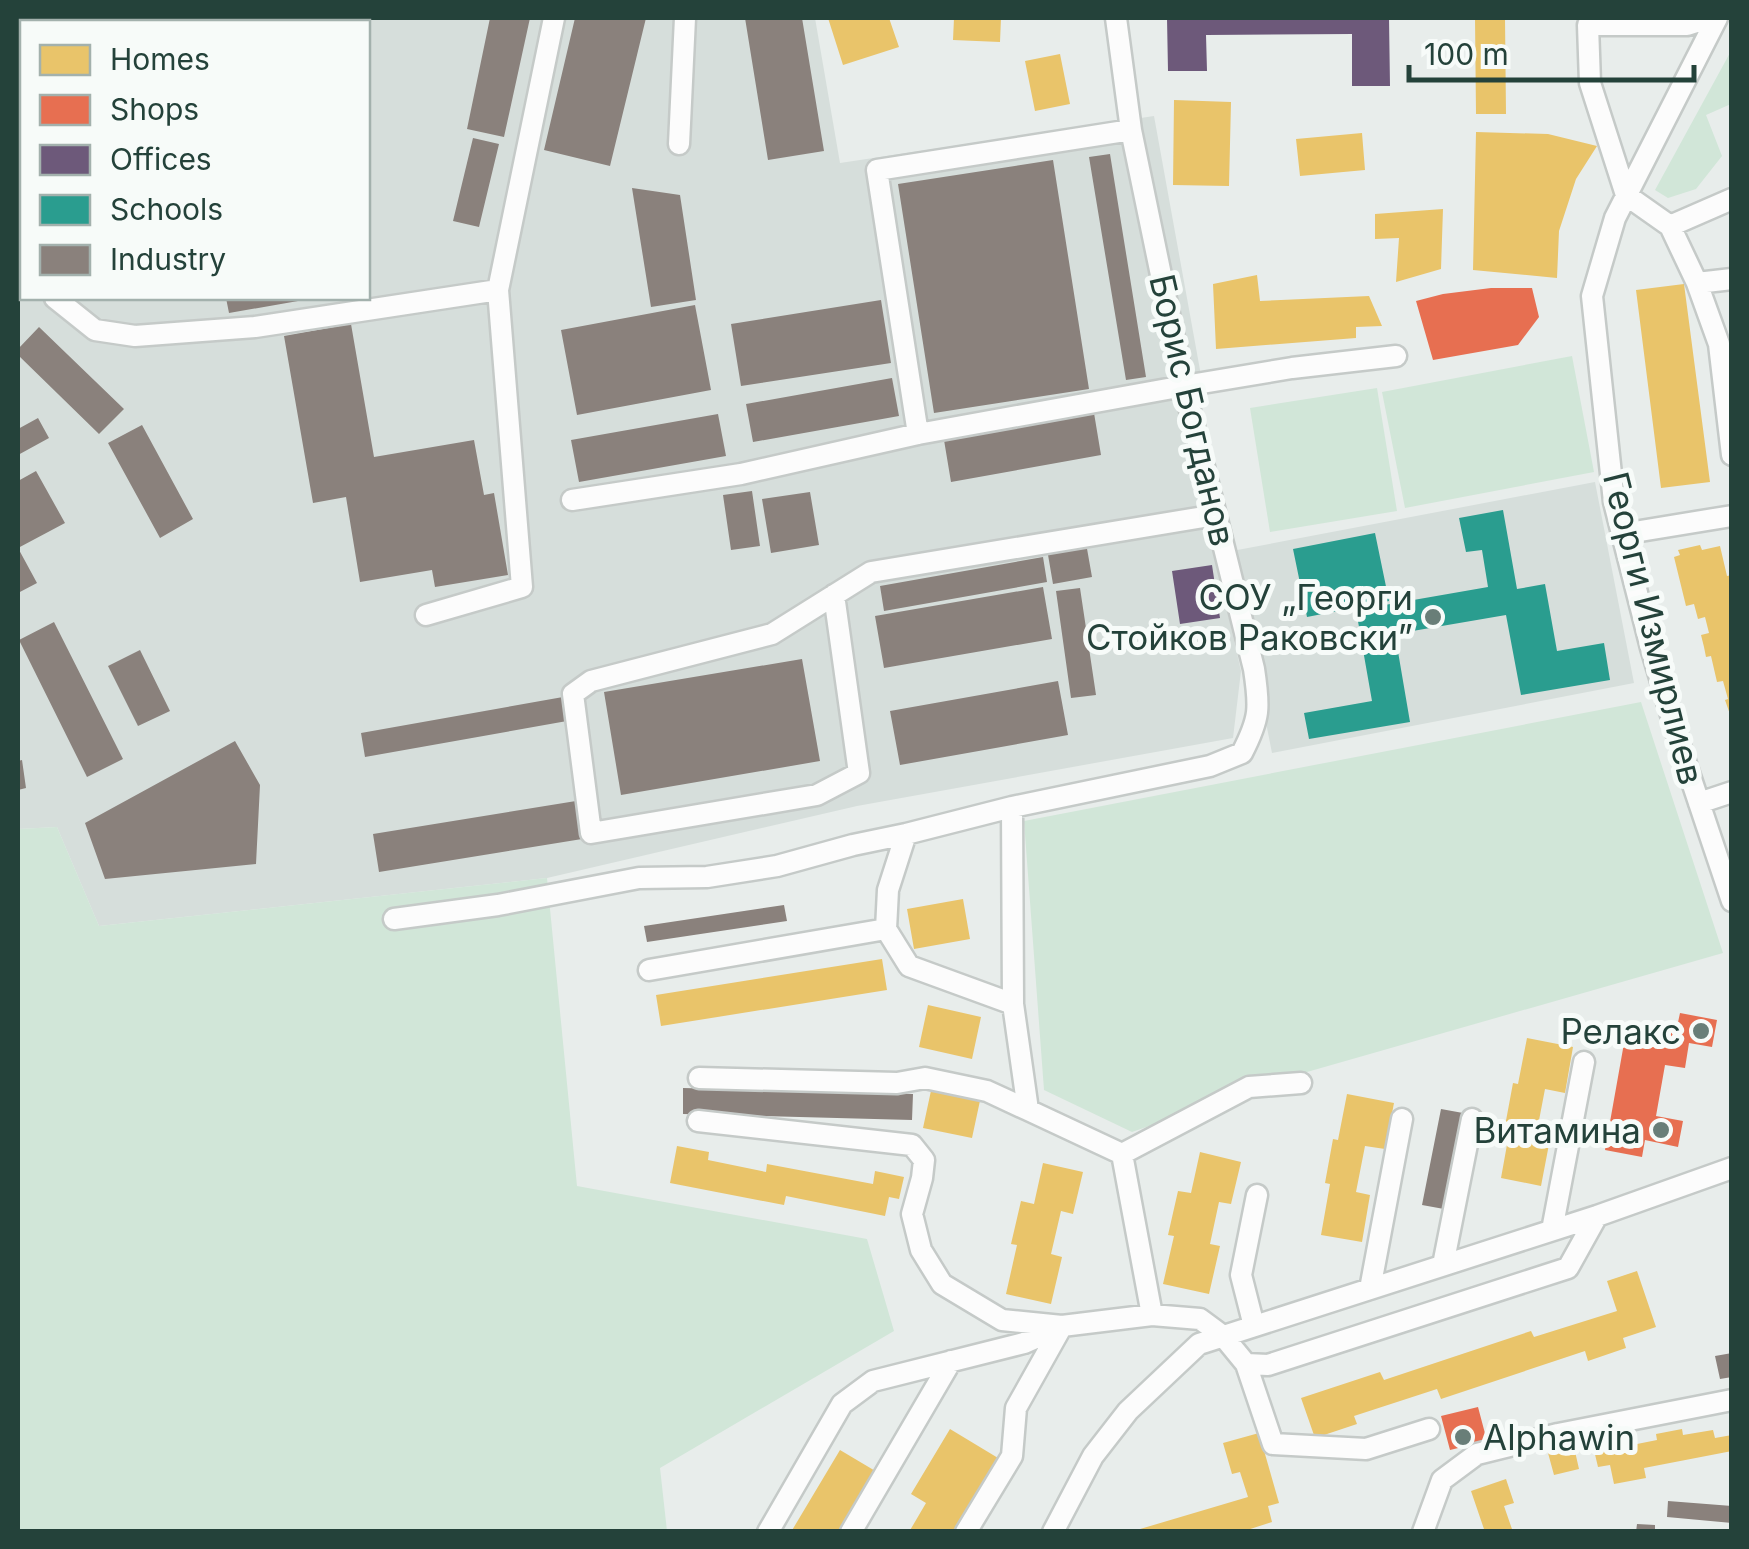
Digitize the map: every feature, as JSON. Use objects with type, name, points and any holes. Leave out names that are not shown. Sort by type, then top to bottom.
[{"type":"street","points":[[426,615],[522,586],[498,290],[554,18]]},
{"type":"street","points":[[679,144],[685,18]]},
{"type":"street","name":"Борис Богданов","points":[[394,919],[498,906],[639,878],[707,877],[778,866],[1012,808],[1210,766],[1242,754],[1257,724],[1258,693],[1184,386],[1130,130],[1116,18]]},
{"type":"street","points":[[1709,18],[1687,25],[1588,25],[1590,83],[1626,195],[1670,226],[1725,343],[1732,455]]},
{"type":"street","name":"Георги Измирлиев","points":[[1717,18],[1615,218],[1592,296],[1614,502],[1651,648],[1730,892]]},
{"type":"street","points":[[918,434],[877,170],[1130,130]]},
{"type":"street","points":[[1670,226],[1732,199]]},
{"type":"street","points":[[1697,283],[1732,279]]},
{"type":"street","points":[[57,300],[95,330],[135,336],[255,327],[498,290]]},
{"type":"street","points":[[572,500],[741,474],[918,434],[1184,386],[1396,356]]},
{"type":"street","points":[[834,595],[858,773],[817,795],[591,834],[573,694],[590,681],[772,634],[834,595],[871,572],[1216,515]]},
{"type":"street","points":[[1622,534],[1732,516]]},
{"type":"street","points":[[1699,803],[1732,792]]},
{"type":"street","points":[[1012,808],[1014,1004],[1028,1110]]},
{"type":"street","points":[[906,834],[888,890],[886,930],[909,966],[1014,1004]]},
{"type":"street","points":[[650,970],[886,930]]},
{"type":"street","points":[[1552,1230],[1584,1062]]},
{"type":"street","points":[[698,1078],[896,1083],[926,1078],[986,1091],[1122,1154]]},
{"type":"street","points":[[1122,1154],[1249,1086],[1301,1082]]},
{"type":"street","points":[[1370,1289],[1402,1119]]},
{"type":"street","points":[[1442,1265],[1472,1119]]},
{"type":"street","points":[[698,1121],[912,1145],[924,1160],[912,1214],[921,1250],[942,1284],[1002,1320],[1062,1326],[1152,1315],[1200,1319],[1222,1336],[1246,1364],[1273,1444],[1366,1449],[1429,1429]]},
{"type":"street","points":[[1122,1154],[1152,1315]]},
{"type":"street","points":[[1053,1532],[1093,1456],[1128,1411],[1199,1344],[1597,1216],[1731,1166]]},
{"type":"street","points":[[1254,1326],[1241,1275],[1258,1195]]},
{"type":"street","points":[[1246,1364],[1268,1365],[1568,1268],[1597,1216]]},
{"type":"street","points":[[768,1532],[842,1404],[873,1381],[1024,1343],[1062,1326]]},
{"type":"street","points":[[966,1532],[1012,1456],[1016,1408],[1062,1326]]},
{"type":"street","points":[[851,1532],[952,1361]]},
{"type":"street","points":[[1423,1532],[1442,1480],[1477,1454],[1732,1400]]},
{"type":"shaded area","points":[[18,18],[815,18],[840,163],[1154,116],[1202,381],[1202,500],[1241,671],[1233,738],[857,806],[547,878],[99,926],[57,827],[18,829]]},
{"type":"shaded area","name":"СОУ „Георги Стойков Раковски”","points":[[1595,482],[1634,683],[1272,753],[1232,551]]},
{"type":"green space","points":[[1731,51],[1731,104],[1706,115],[1722,156],[1696,189],[1668,198],[1655,190]]},
{"type":"green space","points":[[1572,356],[1594,472],[1405,508],[1382,392]]},
{"type":"green space","points":[[1377,388],[1397,511],[1270,532],[1250,408]]},
{"type":"green space","points":[[1641,702],[1723,953],[1293,1076],[1132,1132],[1044,1090],[1024,821]]},
{"type":"green space","points":[[57,827],[99,926],[547,878],[577,1186],[867,1239],[894,1331],[660,1468],[667,1531],[18,1532],[18,829]]},
{"type":"building: Homes","points":[[828,18],[889,18],[899,47],[843,65]]},
{"type":"building: Homes","points":[[954,18],[1001,18],[1000,42],[953,40]]},
{"type":"building: Homes","points":[[1475,18],[1505,18],[1506,114],[1476,114]]},
{"type":"building: Homes","points":[[1060,54],[1070,104],[1035,111],[1025,61]]},
{"type":"building: Homes","points":[[1174,100],[1231,102],[1229,186],[1173,185]]},
{"type":"building: Homes","points":[[1476,132],[1548,134],[1597,146],[1576,179],[1559,231],[1557,278],[1473,270]]},
{"type":"building: Homes","points":[[1362,133],[1365,170],[1300,176],[1296,139]]},
{"type":"building: Homes","points":[[1443,209],[1441,269],[1396,282],[1399,238],[1375,239],[1375,214]]},
{"type":"building: Homes","points":[[1257,275],[1260,301],[1369,296],[1382,326],[1356,327],[1356,338],[1216,349],[1213,284]]},
{"type":"building: Homes","points":[[1684,284],[1710,482],[1661,488],[1636,290]]},
{"type":"building: Homes","points":[[1700,545],[1702,550],[1720,546],[1727,576],[1732,575],[1732,720],[1723,681],[1717,682],[1711,656],[1706,657],[1701,635],[1709,633],[1705,617],[1698,619],[1694,604],[1686,606],[1674,557],[1680,555],[1678,550]]},
{"type":"building: Homes","points":[[963,899],[970,939],[914,949],[907,909]]},
{"type":"building: Homes","points":[[882,959],[887,990],[661,1026],[656,995]]},
{"type":"building: Homes","points":[[928,1005],[981,1017],[972,1059],[919,1047]]},
{"type":"building: Homes","points":[[1527,1038],[1573,1047],[1565,1093],[1545,1089],[1536,1136],[1550,1139],[1541,1186],[1501,1178],[1510,1128],[1505,1126]]},
{"type":"building: Homes","points":[[932,1086],[981,1096],[972,1138],[923,1128]]},
{"type":"building: Homes","points":[[1347,1094],[1394,1103],[1385,1149],[1365,1146],[1356,1192],[1370,1195],[1362,1242],[1321,1235],[1333,1139],[1338,1140]]},
{"type":"building: Homes","points":[[677,1146],[709,1152],[708,1160],[766,1172],[767,1164],[873,1184],[875,1171],[904,1177],[899,1199],[889,1197],[885,1216],[786,1196],[784,1205],[670,1183]]},
{"type":"building: Homes","points":[[1200,1152],[1241,1162],[1231,1204],[1219,1202],[1210,1244],[1220,1246],[1209,1294],[1163,1284],[1174,1236],[1168,1235],[1178,1191],[1191,1193]]},
{"type":"building: Homes","points":[[1043,1163],[1083,1172],[1073,1214],[1061,1211],[1051,1254],[1062,1257],[1051,1304],[1006,1294],[1017,1245],[1011,1244],[1021,1201],[1034,1204]]},
{"type":"building: Homes","points":[[1637,1271],[1656,1327],[1623,1338],[1626,1348],[1588,1361],[1585,1351],[1441,1399],[1437,1389],[1354,1416],[1357,1424],[1315,1438],[1301,1398],[1380,1372],[1384,1380],[1531,1331],[1534,1337],[1617,1311],[1607,1281]]},
{"type":"building: Homes","points":[[950,1429],[1003,1461],[960,1532],[909,1532],[926,1503],[911,1494]]},
{"type":"building: Homes","points":[[1682,1429],[1683,1435],[1713,1430],[1715,1438],[1732,1435],[1732,1451],[1644,1468],[1646,1478],[1614,1484],[1610,1465],[1598,1467],[1593,1446],[1626,1440],[1627,1446],[1657,1440],[1656,1434]]},
{"type":"building: Homes","points":[[1259,1433],[1279,1503],[1268,1506],[1272,1522],[1241,1532],[1130,1532],[1248,1497],[1240,1472],[1232,1474],[1223,1443]]},
{"type":"building: Homes","points":[[1574,1447],[1579,1469],[1554,1475],[1548,1453]]},
{"type":"building: Homes","points":[[840,1450],[877,1472],[842,1532],[791,1532]]},
{"type":"building: Homes","points":[[1506,1479],[1514,1503],[1504,1506],[1513,1532],[1485,1532],[1471,1491]]},
{"type":"building: Shops","points":[[1491,288],[1532,288],[1539,317],[1518,345],[1433,360],[1416,301]]},
{"type":"building: Shops","points":[[1680,1013],[1717,1020],[1712,1047],[1689,1043],[1685,1068],[1665,1065],[1656,1116],[1683,1121],[1678,1147],[1645,1140],[1642,1157],[1605,1150],[1626,1032],[1664,1039],[1666,1025],[1677,1027]]},
{"type":"building: Shops","points":[[1478,1407],[1487,1441],[1450,1450],[1441,1416]]},
{"type":"building: Offices","points":[[1167,18],[1389,18],[1390,86],[1352,86],[1352,34],[1206,35],[1207,71],[1168,71]]},
{"type":"building: Offices","points":[[1212,565],[1220,618],[1180,624],[1172,571]]},
{"type":"building: Schools","points":[[1503,510],[1517,589],[1545,584],[1557,651],[1604,643],[1610,680],[1521,695],[1506,615],[1395,634],[1410,722],[1309,739],[1304,713],[1372,701],[1356,610],[1488,587],[1482,550],[1466,552],[1459,518]]},
{"type":"building: Schools","points":[[1375,533],[1389,601],[1307,617],[1293,549]]},
{"type":"building: Industry","points":[[18,18],[312,20],[20,20],[18,33]]},
{"type":"building: Industry","points":[[490,18],[530,18],[504,137],[467,129]]},
{"type":"building: Industry","points":[[575,18],[646,18],[610,166],[544,150]]},
{"type":"building: Industry","points":[[745,18],[802,18],[824,151],[768,160]]},
{"type":"building: Industry","points":[[473,138],[499,144],[479,227],[453,221]]},
{"type":"building: Industry","points":[[1110,154],[1146,377],[1126,380],[1089,157]]},
{"type":"building: Industry","points":[[1053,160],[1089,389],[934,413],[898,184]]},
{"type":"building: Industry","points":[[632,188],[680,195],[696,300],[651,307]]},
{"type":"building: Industry","points":[[226,300],[298,300],[298,301],[229,313]]},
{"type":"building: Industry","points":[[881,300],[891,363],[741,386],[731,324]]},
{"type":"building: Industry","points":[[695,305],[711,390],[577,415],[561,330]]},
{"type":"building: Industry","points":[[351,324],[374,457],[474,440],[484,495],[494,493],[508,575],[435,587],[432,570],[360,582],[346,497],[313,503],[284,336]]},
{"type":"building: Industry","points":[[39,327],[124,409],[99,434],[18,355],[18,349]]},
{"type":"building: Industry","points":[[892,378],[899,416],[753,442],[746,404]]},
{"type":"building: Industry","points":[[1094,413],[1101,455],[951,482],[944,440]]},
{"type":"building: Industry","points":[[718,414],[726,456],[579,482],[571,440]]},
{"type":"building: Industry","points":[[38,418],[49,438],[18,455],[18,429]]},
{"type":"building: Industry","points":[[142,425],[193,519],[160,538],[108,443]]},
{"type":"building: Industry","points":[[36,471],[65,523],[18,548],[18,481]]},
{"type":"building: Industry","points":[[752,491],[760,546],[731,550],[723,495]]},
{"type":"building: Industry","points":[[810,492],[819,545],[771,553],[762,499]]},
{"type":"building: Industry","points":[[1086,543],[1092,577],[1053,584],[1047,549]]},
{"type":"building: Industry","points":[[18,548],[37,583],[18,593]]},
{"type":"building: Industry","points":[[1043,557],[1047,582],[884,611],[880,586]]},
{"type":"building: Industry","points":[[1043,587],[1052,639],[884,668],[875,616]]},
{"type":"building: Industry","points":[[1080,588],[1096,695],[1071,698],[1056,591]]},
{"type":"building: Industry","points":[[54,622],[123,759],[87,777],[19,640]]},
{"type":"building: Industry","points":[[140,650],[170,711],[138,726],[108,666]]},
{"type":"building: Industry","points":[[802,659],[820,761],[621,795],[604,692]]},
{"type":"building: Industry","points":[[1058,681],[1068,735],[900,765],[890,711]]},
{"type":"building: Industry","points":[[563,697],[567,721],[365,757],[361,733]]},
{"type":"building: Industry","points":[[235,741],[260,785],[256,864],[105,879],[85,823]]},
{"type":"building: Industry","points":[[22,760],[26,788],[18,790],[18,761]]},
{"type":"building: Industry","points":[[576,801],[582,839],[379,872],[373,834]]},
{"type":"building: Industry","points":[[784,905],[787,921],[647,942],[644,926]]},
{"type":"building: Industry","points":[[683,1088],[913,1094],[912,1120],[683,1114]]},
{"type":"building: Industry","points":[[1441,1109],[1463,1113],[1444,1209],[1422,1205]]},
{"type":"building: Industry","points":[[1732,1353],[1732,1377],[1720,1379],[1715,1356]]},
{"type":"building: Industry","points":[[1668,1501],[1732,1506],[1732,1523],[1667,1517]]},
{"type":"building: Industry","points":[[1637,1524],[1655,1525],[1655,1532],[1636,1532]]},
{"type":"place","name":"СОУ „Георги Стойков Раковски”","points":[[1433,617]]},
{"type":"place","name":"Релакс","points":[[1701,1031]]},
{"type":"place","name":"Витамина","points":[[1661,1130]]},
{"type":"place","name":"Alphawin","points":[[1463,1437]]}]
